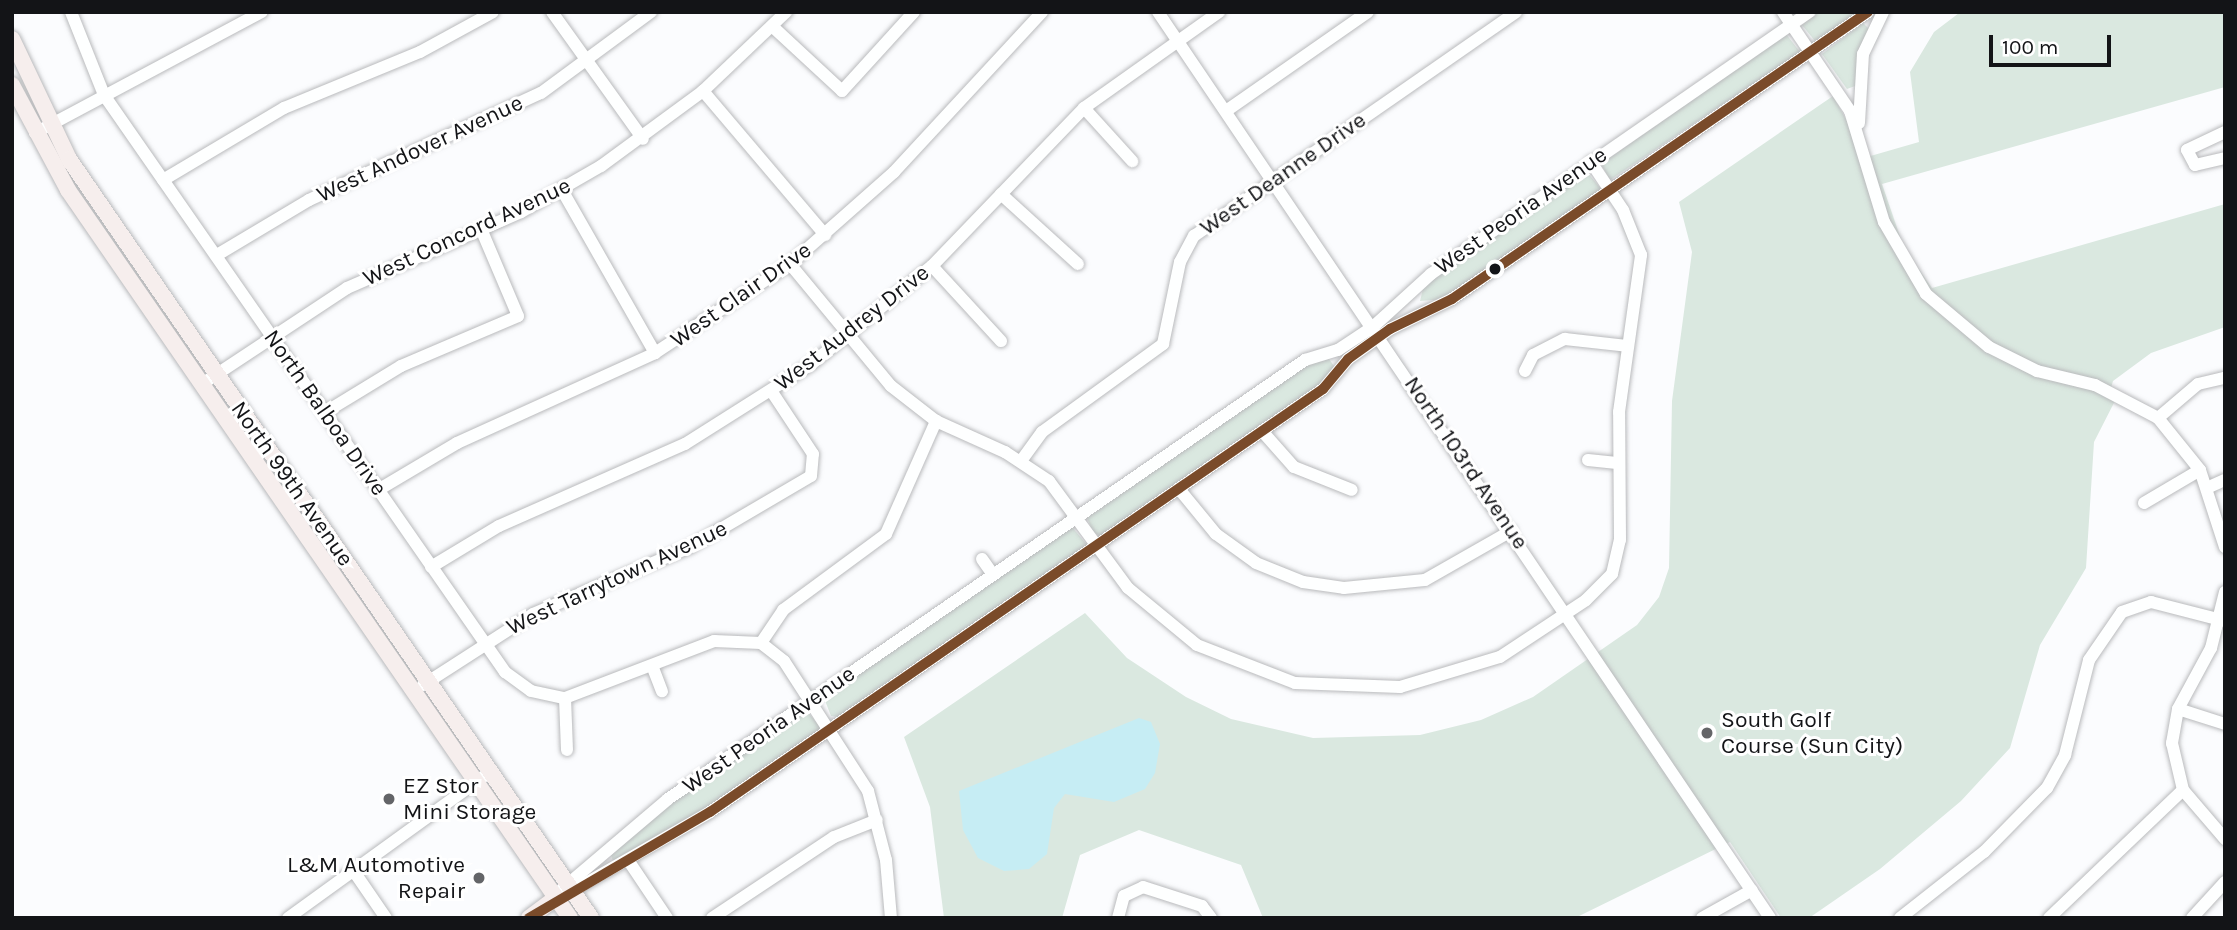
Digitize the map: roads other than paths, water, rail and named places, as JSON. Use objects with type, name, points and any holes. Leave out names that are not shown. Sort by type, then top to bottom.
[{"type":"main road","name":"North 99th Avenue","points":[[12,39],[42,129],[202,384],[570,918]]},
{"type":"main road","name":"North 99th Avenue","points":[[12,85],[216,374],[591,918]]},
{"type":"main road","points":[[293,515],[307,505]]},
{"type":"main road","name":"West Peoria Avenue","points":[[529,918],[556,898]]},
{"type":"street","name":"North Balboa Drive","points":[[71,12],[104,95],[484,643],[519,684],[565,698]]},
{"type":"street","points":[[42,129],[262,12]]},
{"type":"street","points":[[163,180],[284,108],[420,52],[493,12]]},
{"type":"street","points":[[552,12],[643,139]]},
{"type":"street","name":"West Andover Avenue","points":[[217,255],[309,200],[495,118],[587,62],[651,12]]},
{"type":"street","name":"West Concord Avenue","points":[[202,384],[271,335],[356,284],[482,231],[562,190],[643,139],[703,91],[786,12]]},
{"type":"street","points":[[773,27],[842,91],[914,12]]},
{"type":"street","name":"West Clair Drive","points":[[378,490],[457,443],[655,353],[790,264],[894,172],[1041,12]]},
{"type":"street","name":"North 103rd Avenue","points":[[1158,12],[1377,331],[1770,918]]},
{"type":"street","name":"West Audrey Drive","points":[[431,567],[499,526],[685,444],[772,392],[847,337],[932,266],[1084,108],[1219,12]]},
{"type":"street","points":[[1226,111],[1368,12]]},
{"type":"street","name":"West Deanne Drive","points":[[1021,461],[1042,432],[1163,344],[1189,242],[1273,180],[1516,12]]},
{"type":"street","points":[[1783,12],[1860,130],[1892,242],[1952,321],[2014,360],[2095,385],[2158,418],[2200,470],[2209,487],[2225,547]]},
{"type":"street","name":"West Peoria Avenue","points":[[570,887],[628,860],[831,729],[1323,389],[1348,359],[1431,274],[1810,12]]},
{"type":"street","name":"West Peoria Avenue","points":[[556,898],[648,814],[1305,360],[1338,350],[1413,314],[1447,303],[1868,12]]},
{"type":"street","points":[[1860,130],[1863,54],[1883,12]]},
{"type":"street","points":[[703,91],[825,235]]},
{"type":"street","points":[[1084,108],[1132,161]]},
{"type":"street","points":[[2225,132],[2187,147],[2194,165],[2225,158]]},
{"type":"street","points":[[790,264],[847,337],[891,386],[936,421],[1021,461],[1049,481],[1136,596],[1197,645],[1265,675],[1318,687],[1381,689],[1454,676],[1511,651],[1567,614],[1612,574],[1620,540],[1617,463],[1626,346],[1641,255],[1610,190],[1591,162]]},
{"type":"street","points":[[562,190],[655,353]]},
{"type":"street","points":[[1001,194],[1078,264]]},
{"type":"street","points":[[324,413],[401,366],[518,316],[482,231]]},
{"type":"street","points":[[932,266],[1001,341]]},
{"type":"street","points":[[1525,371],[1533,355],[1565,339],[1626,346]]},
{"type":"street","points":[[2158,418],[2198,384],[2225,378]]},
{"type":"street","name":"West Tarrytown Avenue","points":[[414,691],[484,643],[533,614],[690,547],[811,476],[813,454],[772,392]]},
{"type":"street","points":[[761,643],[783,610],[886,534],[936,421]]},
{"type":"street","points":[[1262,431],[1294,467],[1352,490]]},
{"type":"street","points":[[1588,460],[1617,463]]},
{"type":"street","points":[[2144,503],[2200,470]]},
{"type":"street","points":[[2209,487],[2225,480]]},
{"type":"street","points":[[1178,489],[1216,534],[1256,563],[1303,582],[1344,588],[1425,580],[1511,531]]},
{"type":"street","points":[[982,559],[993,575]]},
{"type":"street","points":[[2225,592],[2223,620],[2178,709],[2172,743],[2183,790],[2225,839]]},
{"type":"street","points":[[1900,918],[1984,852],[2047,788],[2065,755],[2089,660],[2113,619],[2151,602],[2223,620]]},
{"type":"street","points":[[567,750],[565,698],[653,668],[714,641],[761,643],[783,661],[861,776],[877,820],[891,918]]},
{"type":"street","points":[[653,668],[662,691]]},
{"type":"street","points":[[2178,709],[2225,724]]},
{"type":"street","points":[[288,918],[491,771]]},
{"type":"street","points":[[2049,918],[2183,790]]},
{"type":"street","points":[[712,918],[834,837],[877,820]]},
{"type":"street","points":[[628,860],[667,918]]},
{"type":"street","points":[[353,870],[386,918]]},
{"type":"street","points":[[2192,918],[2225,882]]},
{"type":"street","points":[[1118,918],[1131,889],[1202,906],[1211,918]]},
{"type":"street","points":[[1702,918],[1752,890]]},
{"type":"water","points":[[1139,718],[1151,722],[1160,744],[1155,773],[1145,789],[1114,802],[1065,794],[1054,808],[1047,854],[1029,869],[1004,871],[978,858],[963,830],[959,791]]},
{"type":"place","name":"South Golf Course (Sun City)","points":[[1707,733]]},
{"type":"place","name":"EZ Stor Mini Storage","points":[[389,799]]},
{"type":"place","name":"L&M Automotive Repair","points":[[479,878]]}]
